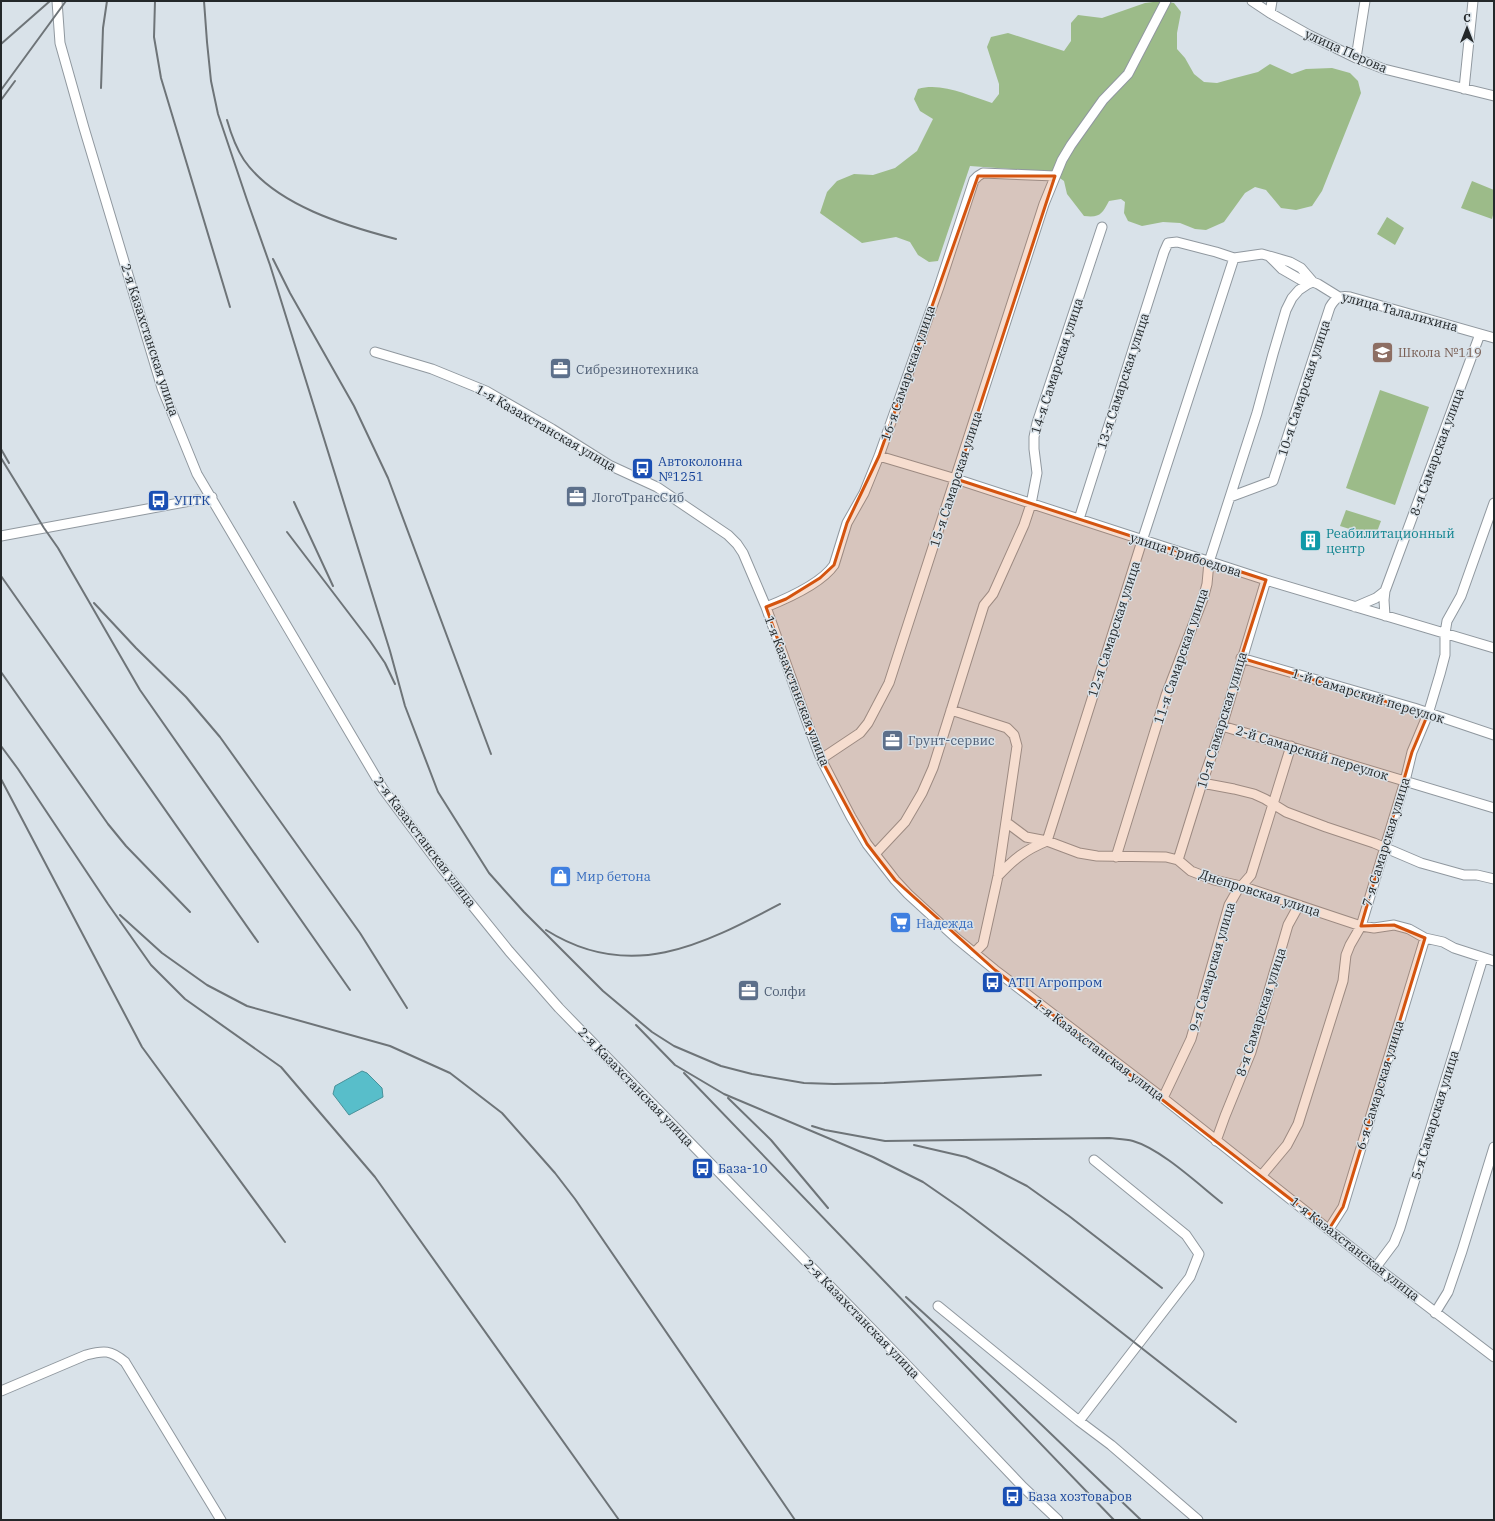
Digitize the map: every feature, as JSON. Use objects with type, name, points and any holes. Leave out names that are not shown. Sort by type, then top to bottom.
[{"type":"street","name":"2-я Казахстанская улица","points":[[57,1],[60,43],[162,388],[197,474],[212,497],[383,789],[442,868],[509,951],[559,1008],[904,1361],[1023,1487],[1058,1520]]},
{"type":"street","name":"15-я Самарская улица","points":[[821,759],[860,733],[868,723],[889,683],[1044,204],[1055,176],[1071,145],[1103,100],[1128,74],[1166,1]]},
{"type":"street","name":"улица Перова","points":[[1252,1],[1270,14],[1356,58],[1384,70],[1494,96]]},
{"type":"street","points":[[1270,14],[1272,1]]},
{"type":"street","points":[[1356,58],[1365,1]]},
{"type":"street","points":[[1464,89],[1473,1]]},
{"type":"street","name":"16-я Самарская улица","points":[[766,607],[786,599],[820,578],[830,571],[834,565],[847,523],[864,493],[879,456],[939,287],[974,180],[983,173],[1055,176]]},
{"type":"street","name":"14-я Самарская улица","points":[[875,854],[906,822],[922,793],[933,768],[984,605],[993,594],[1024,525],[1031,504],[1037,473],[1034,437],[1037,423],[1102,227]]},
{"type":"street","name":"улица Талалихина","points":[[1168,243],[1177,242],[1234,258],[1262,254],[1290,262],[1301,268],[1311,283],[1318,284],[1339,297],[1350,297],[1494,338]]},
{"type":"street","name":"13-я Самарская улица","points":[[1079,519],[1168,243]]},
{"type":"street","name":"12-я Самарская улица","points":[[1047,841],[1234,258]]},
{"type":"street","name":"11-я Самарская улица","points":[[1116,856],[1166,695],[1203,599],[1207,584],[1209,562],[1258,413],[1286,310],[1292,298],[1299,290],[1311,283]]},
{"type":"street","name":"10-я Самарская улица","points":[[1230,497],[1273,482],[1330,307],[1334,300],[1339,297]]},
{"type":"street","name":"8-я Самарская улица","points":[[1385,616],[1385,591],[1480,334]]},
{"type":"street","name":"1-я Казахстанская улица","points":[[376,352],[432,369],[486,391],[552,429],[609,465],[657,487],[718,528],[737,544],[743,553],[766,607],[821,759],[851,817],[875,854],[908,894],[974,953],[1163,1098],[1216,1141],[1262,1175],[1376,1266],[1494,1357]]},
{"type":"street","name":"улица Грибоедова","points":[[879,456],[956,479],[1142,541],[1266,580],[1494,648]]},
{"type":"street","points":[[1,536],[212,497]]},
{"type":"street","name":"7-я Самарская улица","points":[[1262,1175],[1287,1145],[1295,1129],[1343,981],[1346,955],[1360,926],[1385,848],[1412,752],[1428,714],[1445,655],[1446,621],[1461,596],[1494,503]]},
{"type":"street","name":"10-я Самарская улица","points":[[1178,860],[1202,783],[1222,726],[1241,658],[1266,580]]},
{"type":"street","points":[[1355,607],[1376,598],[1385,591]]},
{"type":"street","name":"1-й Самарский переулок","points":[[1241,658],[1414,708],[1428,714],[1494,735]]},
{"type":"street","points":[[951,710],[1007,728],[1014,735],[1017,746],[998,876],[983,944],[974,953]]},
{"type":"street","name":"2-й Самарский переулок","points":[[1222,726],[1494,808]]},
{"type":"street","name":"9-я Самарская улица","points":[[1163,1098],[1191,1039],[1229,905],[1236,891],[1251,875],[1291,746]]},
{"type":"street","points":[[1202,783],[1254,794],[1286,812],[1326,827],[1374,842],[1392,852],[1412,858],[1421,863],[1464,875],[1477,875],[1494,879]]},
{"type":"street","name":"Днепровская улица","points":[[1006,822],[1026,837],[1047,841],[1079,853],[1097,856],[1166,857],[1178,860],[1197,874],[1214,880],[1241,886],[1360,926],[1374,928],[1394,925],[1409,929],[1425,938],[1443,942],[1454,948],[1494,961]]},
{"type":"street","points":[[998,876],[1011,862],[1029,848],[1047,841]]},
{"type":"street","name":"8-я Самарская улица","points":[[1216,1141],[1251,1052],[1288,925],[1299,905]]},
{"type":"street","name":"6-я Самарская улица","points":[[1329,1229],[1343,1207],[1425,938]]},
{"type":"street","name":"5-я Самарская улица","points":[[1376,1266],[1394,1243],[1400,1228],[1483,958]]},
{"type":"street","points":[[1435,1312],[1448,1292],[1494,1147]]},
{"type":"street","points":[[1079,1421],[1190,1277],[1199,1254],[1186,1235],[1094,1160]]},
{"type":"street","points":[[938,1306],[1079,1421],[1111,1445],[1198,1520]]},
{"type":"street","points":[[1,1392],[101,1350],[116,1354],[125,1362],[221,1520]]},
{"type":"highlighted area","points":[[978,176],[1055,176],[956,479],[1266,580],[1241,658],[1428,714],[1412,752],[1361,926],[1394,925],[1425,938],[1343,1207],[1329,1229],[995,970],[895,880],[867,844],[821,759],[766,607],[786,599],[820,578],[834,565],[847,523],[879,456]]},
{"type":"green space","points":[[1161,1],[1174,3],[1181,12],[1177,33],[1177,49],[1185,58],[1194,74],[1204,82],[1217,83],[1258,72],[1270,64],[1292,74],[1306,69],[1332,68],[1350,73],[1358,81],[1361,93],[1322,191],[1312,206],[1296,210],[1281,208],[1266,190],[1255,187],[1245,193],[1224,222],[1206,230],[1195,229],[1180,223],[1163,222],[1142,226],[1128,221],[1124,213],[1125,202],[1121,199],[1109,201],[1102,212],[1097,216],[1084,216],[1067,194],[1064,181],[1051,172],[970,166],[938,261],[929,262],[918,255],[910,242],[896,237],[862,243],[820,213],[827,192],[837,181],[854,174],[873,175],[895,168],[917,151],[933,119],[920,111],[914,99],[918,89],[936,87],[955,91],[992,103],[999,94],[999,84],[987,47],[991,37],[1008,33],[1064,51],[1071,41],[1071,23],[1078,15],[1102,18],[1145,3]]},
{"type":"green space","points":[[1472,181],[1494,190],[1494,211],[1492,219],[1461,208]]},
{"type":"green space","points":[[1387,217],[1404,228],[1395,245],[1377,234]]},
{"type":"green space","points":[[1380,390],[1429,407],[1395,505],[1346,488]]},
{"type":"green space","points":[[1346,510],[1381,521],[1375,537],[1340,526]]},
{"type":"water","points":[[362,1071],[367,1073],[382,1088],[383,1097],[349,1115],[333,1094],[335,1086]]},
{"type":"railway","points":[[1,44],[50,1]]},
{"type":"railway","points":[[1,90],[66,1]]},
{"type":"railway","points":[[101,88],[103,28],[107,1]]},
{"type":"railway","points":[[155,1],[154,37],[161,78],[230,307]]},
{"type":"railway","points":[[204,1],[211,81],[218,114],[270,265],[390,651],[405,706],[438,792],[489,873],[524,912],[603,991],[652,1032],[674,1046],[721,1066],[752,1074],[804,1083],[834,1084],[1041,1075]]},
{"type":"railway","points":[[1,100],[15,81]]},
{"type":"railway","points":[[227,120],[234,141],[244,160],[257,176],[274,190],[313,212],[356,228],[396,239]]},
{"type":"railway","points":[[273,259],[290,293],[354,406],[388,478],[491,754]]},
{"type":"railway","points":[[1,449],[9,463]]},
{"type":"railway","points":[[1,458],[58,548],[140,690],[350,990]]},
{"type":"railway","points":[[294,502],[333,586]]},
{"type":"railway","points":[[287,532],[370,641],[385,663],[395,684]]},
{"type":"railway","points":[[1,576],[258,942]]},
{"type":"railway","points":[[94,603],[136,648],[186,697],[220,737],[360,933],[407,1008]]},
{"type":"railway","points":[[1,672],[108,824],[126,846],[190,912]]},
{"type":"railway","points":[[1,746],[151,965],[185,999],[281,1067],[375,1177],[619,1520]]},
{"type":"railway","points":[[1,779],[142,1047],[285,1242]]},
{"type":"railway","points":[[546,930],[577,946],[607,954],[636,956],[665,952],[694,944],[722,933],[780,904]]},
{"type":"railway","points":[[120,915],[162,953],[207,985],[247,1006],[390,1046],[450,1073],[502,1113],[555,1173],[575,1199],[795,1520]]},
{"type":"railway","points":[[636,1025],[675,1065],[724,1094],[873,1157],[923,1182],[962,1209],[1024,1256],[1236,1422]]},
{"type":"railway","points":[[684,1073],[1114,1520]]},
{"type":"railway","points":[[728,1098],[771,1140],[828,1208]]},
{"type":"railway","points":[[812,1126],[825,1130],[885,1141],[1109,1138],[1130,1140],[1144,1145],[1167,1159],[1222,1203]]},
{"type":"railway","points":[[914,1145],[966,1157],[1027,1186],[1069,1216],[1162,1288]]},
{"type":"railway","points":[[906,1297],[951,1338],[1141,1520]]},
{"type":"place","name":"Школа №119","points":[[1383,352]]},
{"type":"place","name":"Сибрезинотехника","points":[[561,369]]},
{"type":"place","name":"Автоколонна №1251","points":[[642,468]]},
{"type":"place","name":"ЛогоТрансСиб","points":[[576,497]]},
{"type":"place","name":"УПТК","points":[[159,500]]},
{"type":"place","name":"Реабилитационный центр","points":[[1311,540]]},
{"type":"place","name":"Грунт-сервис","points":[[892,740]]},
{"type":"place","name":"Мир бетона","points":[[561,876]]},
{"type":"place","name":"Надежда","points":[[900,923]]},
{"type":"place","name":"АТП Агропром","points":[[992,982]]},
{"type":"place","name":"Солфи","points":[[749,991]]},
{"type":"place","name":"База-10","points":[[703,1168]]},
{"type":"place","name":"База хозтоваров","points":[[1012,1496]]}]
